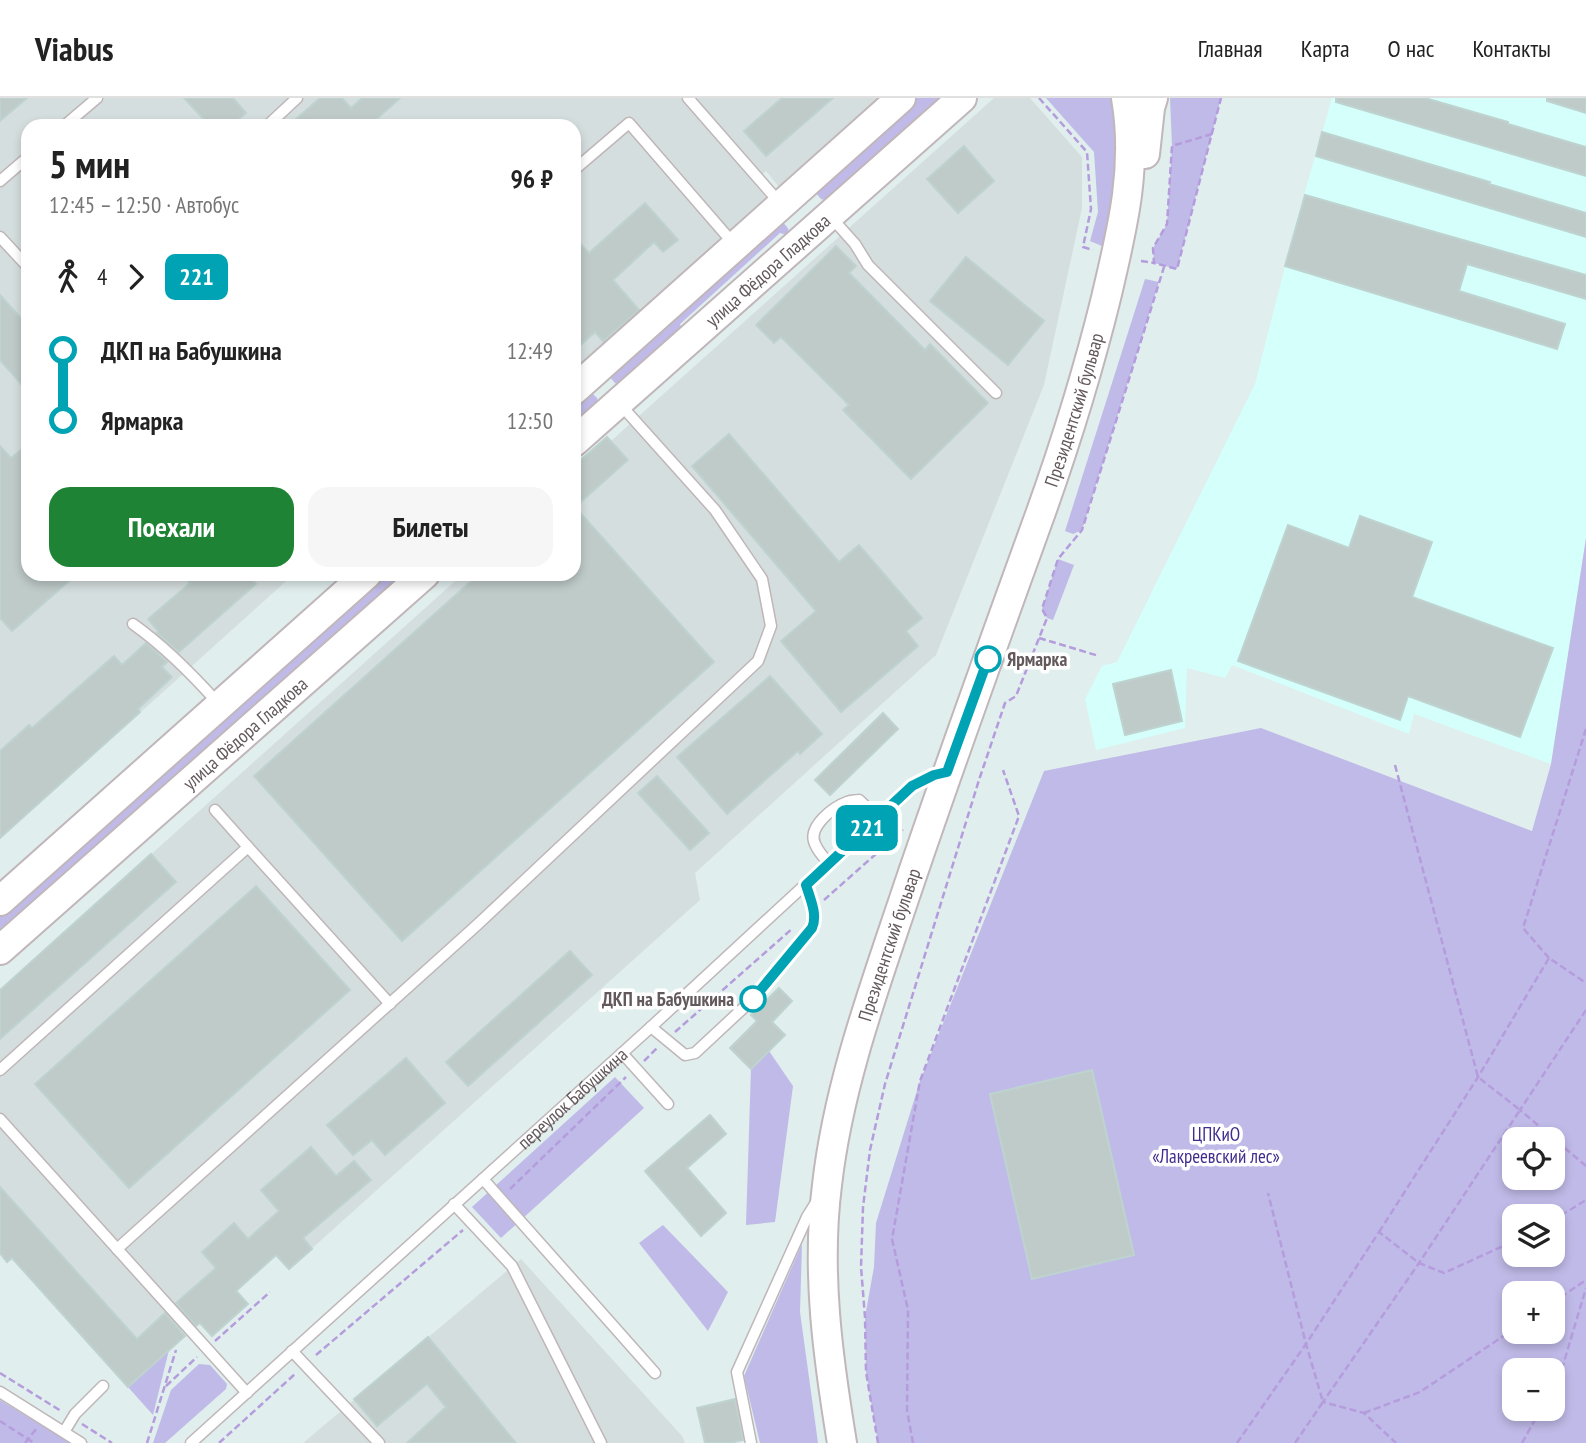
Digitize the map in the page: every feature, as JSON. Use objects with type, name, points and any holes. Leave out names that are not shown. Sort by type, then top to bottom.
[{"type":"main road","name":"улица Фёдора Гладкова","points":[[583,382],[901,98]]},
{"type":"main road","name":"улица Фёдора Гладкова","points":[[581,436],[962,98]]},
{"type":"main road","name":"Президентский бульвар","points":[[860,1443],[843,1330],[840,1274],[842,1205],[848,1150],[878,1028],[932,861],[955,772],[1092,355],[1125,215],[1131,154],[1126,98]]},
{"type":"main road","name":"Президентский бульвар","points":[[842,1443],[823,1307],[827,1185],[840,1108],[863,1023],[955,772],[1063,501],[1106,365],[1131,260],[1153,98]]},
{"type":"main road","points":[[787,200],[825,220]]},
{"type":"main road","points":[[583,382],[619,402]]},
{"type":"main road","name":"улица Фёдора Гладкова","points":[[0,901],[359,581]]},
{"type":"main road","name":"улица Фёдора Гладкова","points":[[0,950],[417,581]]},
{"type":"main road","points":[[40,866],[64,894]]},
{"type":"lane","points":[[72,119],[97,98]]},
{"type":"lane","points":[[275,119],[298,98]]},
{"type":"lane","points":[[688,98],[787,200]]},
{"type":"lane","points":[[581,164],[629,123],[735,246]]},
{"type":"lane","points":[[1,179],[21,163]]},
{"type":"lane","points":[[825,220],[855,244],[868,265],[996,393]]},
{"type":"lane","points":[[0,237],[21,260]]},
{"type":"lane","points":[[117,1249],[477,925],[758,661],[771,626],[762,579],[715,510],[619,402]]},
{"type":"lane","points":[[133,624],[154,639],[220,705]]},
{"type":"lane","name":"переулок Бабушкина","points":[[191,1443],[651,1027],[912,786],[934,775],[955,772]]},
{"type":"lane","points":[[829,863],[814,843],[813,832],[820,822],[838,806],[859,800],[878,818]]},
{"type":"lane","points":[[215,810],[390,1004]]},
{"type":"lane","points":[[0,1070],[248,847]]},
{"type":"lane","points":[[651,1027],[685,1055],[695,1053],[753,999],[812,928],[815,922],[806,885]]},
{"type":"lane","points":[[622,1053],[668,1104]]},
{"type":"lane","points":[[0,1119],[247,1393]]},
{"type":"lane","points":[[483,1179],[655,1373]]},
{"type":"lane","points":[[751,1443],[737,1372],[807,1217],[827,1185]]},
{"type":"lane","points":[[454,1205],[512,1266],[601,1443]]},
{"type":"lane","points":[[292,1352],[379,1443]]},
{"type":"lane","points":[[64,1432],[72,1418],[103,1386]]},
{"type":"lane","points":[[0,1392],[81,1443]]},
{"type":"path","points":[[1039,98],[1087,152],[1091,209],[1083,247]]},
{"type":"path","points":[[1141,261],[1177,269],[1221,98]]},
{"type":"path","points":[[1154,264],[1153,248],[1167,224],[1172,146],[1212,134]]},
{"type":"path","points":[[878,1443],[866,1372],[861,1267],[863,1207],[870,1150],[885,1084],[1005,703],[1016,696],[1047,618],[1042,609],[1058,559],[1082,530],[1164,267]]},
{"type":"path","points":[[1039,638],[1099,656]]},
{"type":"path","points":[[1586,729],[1523,928],[1549,958],[1586,983]]},
{"type":"path","points":[[1395,765],[1478,1077],[1586,1166]]},
{"type":"path","points":[[913,1443],[907,1410],[908,1310],[892,1239],[920,1081],[1019,816],[1003,770]]},
{"type":"path","points":[[500,1198],[667,1039],[904,829]]},
{"type":"path","points":[[1237,1443],[1379,1232],[1478,1077],[1549,958]]},
{"type":"path","points":[[1295,1443],[1419,1263],[1586,1010]]},
{"type":"path","points":[[1268,1193],[1323,1402]]},
{"type":"path","points":[[1565,1213],[1586,1200]]},
{"type":"path","points":[[219,1443],[305,1365],[471,1223]]},
{"type":"path","points":[[1379,1232],[1419,1263],[1444,1273],[1502,1246]]},
{"type":"path","points":[[1565,1294],[1586,1280]]},
{"type":"path","points":[[1565,1359],[1586,1288]]},
{"type":"path","points":[[166,1385],[270,1292]]},
{"type":"path","points":[[1364,1413],[1420,1392],[1502,1337]]},
{"type":"path","points":[[147,1443],[176,1350]]},
{"type":"path","points":[[0,1373],[112,1443]]},
{"type":"path","points":[[1323,1402],[1364,1413],[1396,1443]]},
{"type":"path","points":[[0,1421],[34,1443]]},
{"type":"path","points":[[1522,1443],[1534,1421]]},
{"type":"shaded area","points":[[0,98],[881,98],[779,187],[766,171],[753,182],[768,200],[581,365],[581,119],[21,119],[21,581],[286,581],[0,839]]},
{"type":"shaded area","points":[[994,98],[1030,98],[1082,157],[1082,208],[1044,385],[936,655],[695,873],[700,900],[289,1269],[276,1256],[237,1290],[248,1304],[212,1336],[194,1317],[177,1332],[183,1338],[128,1387],[12,1258],[7,1262],[0,1253],[0,990],[455,581],[581,581],[581,468]]},
{"type":"shaded area","points":[[1332,98],[1586,98],[1586,538],[1551,764],[1414,714],[1409,734],[1232,665],[1225,678],[1187,668],[1185,728],[1096,750],[1085,699],[1102,666],[1117,662],[1255,384],[1297,219]]},
{"type":"shaded area","points":[[521,1259],[682,1436],[685,1443],[303,1443]]},
{"type":"green space","points":[[909,98],[943,98],[828,201],[821,199],[815,192]]},
{"type":"green space","points":[[1046,98],[1117,98],[1125,131],[1109,249],[1090,241],[1098,212],[1094,152]]},
{"type":"green space","points":[[1170,98],[1221,98],[1177,269],[1154,263],[1153,248],[1167,224],[1172,146]]},
{"type":"green space","points":[[778,219],[789,230],[790,236],[780,233],[680,324],[684,335],[622,386],[615,383],[609,376]]},
{"type":"green space","points":[[1145,279],[1159,282],[1082,530],[1073,534],[1065,531]]},
{"type":"green space","points":[[590,391],[597,398],[599,405],[581,424],[581,393]]},
{"type":"green space","name":"ЦПКиО «Лакреевский лес»","points":[[1586,538],[1586,1443],[878,1443],[866,1372],[865,1317],[874,1267],[876,1223],[920,1081],[1044,771],[1261,728],[1532,831],[1551,764]]},
{"type":"green space","points":[[1058,559],[1074,565],[1053,620],[1047,618],[1042,609]]},
{"type":"green space","points":[[365,581],[405,581],[0,939],[0,908]]},
{"type":"green space","points":[[769,1051],[793,1086],[775,1222],[746,1225],[751,1069]]},
{"type":"green space","points":[[615,1077],[644,1108],[501,1238],[472,1207]]},
{"type":"green space","points":[[663,1225],[728,1292],[708,1331],[639,1243]]},
{"type":"green space","points":[[802,1244],[800,1312],[818,1443],[760,1443],[744,1376]]},
{"type":"green space","points":[[169,1350],[153,1415],[128,1387]]},
{"type":"green space","points":[[199,1364],[210,1365],[227,1384],[226,1389],[165,1443],[153,1443],[171,1390]]},
{"type":"green space","points":[[0,1400],[71,1443],[0,1443]]},
{"type":"building","points":[[0,98],[27,98],[0,121]]},
{"type":"building","points":[[184,98],[233,98],[246,113],[239,119],[204,119]]},
{"type":"building","points":[[320,98],[342,98],[351,108],[362,98],[400,98],[377,119],[296,119]]},
{"type":"building","points":[[782,98],[833,98],[766,156],[744,131]]},
{"type":"building","points":[[1336,98],[1425,98],[1508,122],[1586,147],[1586,176],[1336,102]]},
{"type":"building","points":[[1547,98],[1586,98],[1586,113],[1547,101]]},
{"type":"building","points":[[1322,132],[1586,213],[1586,237],[1316,156]]},
{"type":"building","points":[[964,146],[994,181],[958,213],[927,179]]},
{"type":"building","points":[[1305,195],[1586,275],[1586,299],[1467,264],[1459,291],[1565,324],[1557,349],[1285,266]]},
{"type":"building","points":[[645,203],[678,240],[663,252],[654,242],[613,280],[639,310],[603,341],[595,332],[581,345],[581,244],[589,253]]},
{"type":"building","points":[[836,246],[856,266],[849,273],[925,350],[930,344],[988,403],[911,479],[843,410],[849,405],[781,337],[774,343],[756,325]]},
{"type":"building","points":[[966,257],[1044,321],[1008,365],[930,301]]},
{"type":"building","points":[[0,295],[21,318],[21,384],[0,360]]},
{"type":"building","points":[[729,434],[839,562],[859,545],[922,618],[906,631],[918,646],[841,712],[781,641],[816,611],[692,466]]},
{"type":"building","points":[[607,437],[628,460],[581,502],[581,460]]},
{"type":"building","points":[[0,446],[11,458],[21,450],[21,581],[69,581],[12,631],[0,618]]},
{"type":"building","points":[[581,514],[714,662],[402,941],[254,776],[471,581],[581,581]]},
{"type":"building","points":[[1360,516],[1432,542],[1412,597],[1553,648],[1520,737],[1408,696],[1400,720],[1238,661],[1288,525],[1349,548]]},
{"type":"building","points":[[188,581],[253,581],[256,584],[179,652],[157,633],[148,619],[190,583]]},
{"type":"building","points":[[146,643],[167,662],[162,667],[172,677],[138,709],[140,712],[0,838],[0,751],[29,725],[32,728],[114,656],[122,665]]},
{"type":"building","points":[[1171,670],[1182,721],[1125,735],[1113,684]]},
{"type":"building","points":[[770,676],[822,734],[800,754],[798,751],[727,814],[677,757]]},
{"type":"building","points":[[883,713],[898,729],[830,795],[815,780]]},
{"type":"building","points":[[657,776],[709,833],[690,850],[638,793]]},
{"type":"building","points":[[151,854],[176,882],[0,1039],[0,990]]},
{"type":"building","points":[[256,886],[350,990],[129,1188],[35,1084]]},
{"type":"building","points":[[570,951],[592,975],[468,1086],[446,1062]]},
{"type":"building","points":[[779,988],[792,1001],[772,1022],[785,1035],[751,1069],[730,1048],[757,1021],[751,1015]]},
{"type":"building","points":[[406,1058],[445,1103],[385,1155],[372,1140],[353,1155],[327,1125]]},
{"type":"building","points":[[1092,1070],[1134,1255],[1032,1279],[990,1094]]},
{"type":"building","points":[[710,1115],[726,1134],[687,1168],[726,1213],[701,1236],[645,1171]]},
{"type":"building","points":[[311,1147],[336,1176],[354,1161],[371,1180],[303,1238],[312,1249],[289,1269],[276,1255],[236,1291],[248,1304],[212,1336],[200,1323],[196,1326],[176,1303],[216,1268],[202,1252],[234,1223],[248,1239],[279,1211],[261,1190]]},
{"type":"building","points":[[0,1187],[137,1339],[165,1313],[185,1336],[128,1387],[12,1258],[7,1262],[0,1253]]},
{"type":"building","points":[[428,1337],[516,1443],[407,1443],[446,1407],[427,1384],[377,1426],[354,1399]]},
{"type":"building","points":[[735,1399],[743,1440],[705,1443],[697,1408]]},
{"type":"bus line","name":"221","points":[[753,999],[815,922],[806,885],[912,786],[947,772],[988,659]]},
{"type":"place","name":"Ярмарка","points":[[988,659]]},
{"type":"place","name":"ДКП на Бабушкина","points":[[753,999]]}]
